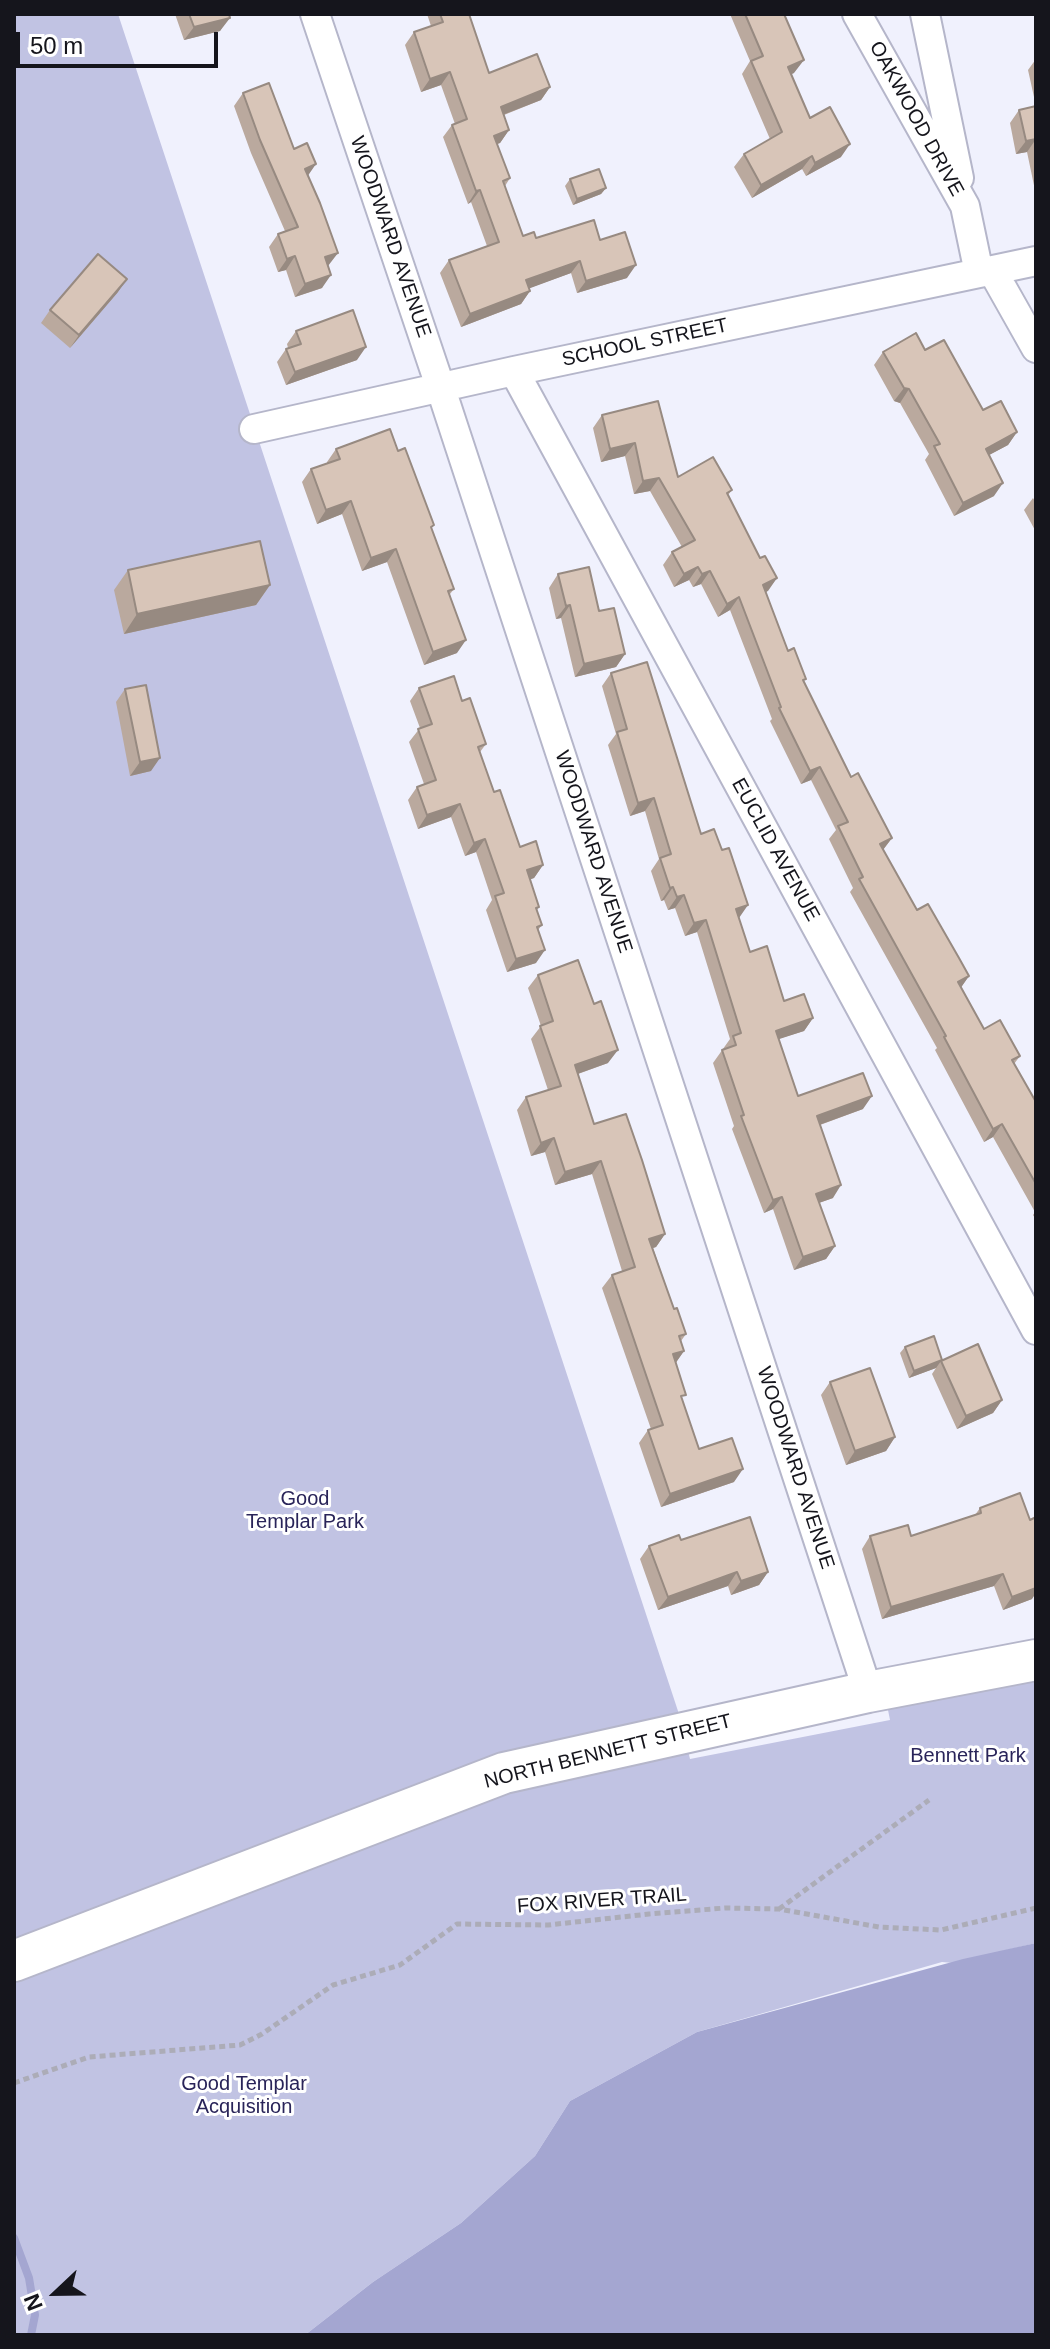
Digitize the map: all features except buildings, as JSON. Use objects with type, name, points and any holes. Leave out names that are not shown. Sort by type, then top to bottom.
[{"type":"main road","name":"NORTH BENNETT STREET","points":[[14,1961],[504,1773],[868,1692],[1036,1660]]},
{"type":"street","name":"WOODWARD AVENUE","points":[[315,14],[868,1692]]},
{"type":"street","name":"OAKWOOD DRIVE","points":[[857,14],[965,206],[986,272],[1036,348]]},
{"type":"street","points":[[925,14],[965,206]]},
{"type":"street","name":"SCHOOL STREET","points":[[254,429],[1036,261]]},
{"type":"street","name":"EUCLID AVENUE","points":[[514,371],[1036,1330]]},
{"type":"path","points":[[779,1909],[929,1800]]},
{"type":"path","name":"FOX RIVER TRAIL","points":[[14,2083],[89,2057],[240,2045],[262,2034],[333,1985],[400,1965],[457,1924],[548,1925],[709,1909],[779,1909],[879,1927],[941,1930],[1036,1908]]},
{"type":"green space","name":"Good Templar Park","points":[[14,14],[118,14],[679,1714],[690,1759],[890,1720],[886,1700],[1036,1672],[1036,1943],[953,1963],[942,1962],[697,2032],[570,2101],[535,2156],[461,2223],[373,2282],[305,2335],[14,2335]]},
{"type":"shaded area","points":[[1036,1943],[1036,2335],[305,2335],[373,2282],[461,2223],[535,2156],[570,2101],[697,2032],[963,1959]]},
{"type":"waterway","points":[[14,2238],[29,2278],[35,2315],[31,2335]]},
{"type":"park label","name":"Bennett Park","points":[[968,1756]]},
{"type":"park label","name":"Good Templar Acquisition","points":[[244,2096]]}]
